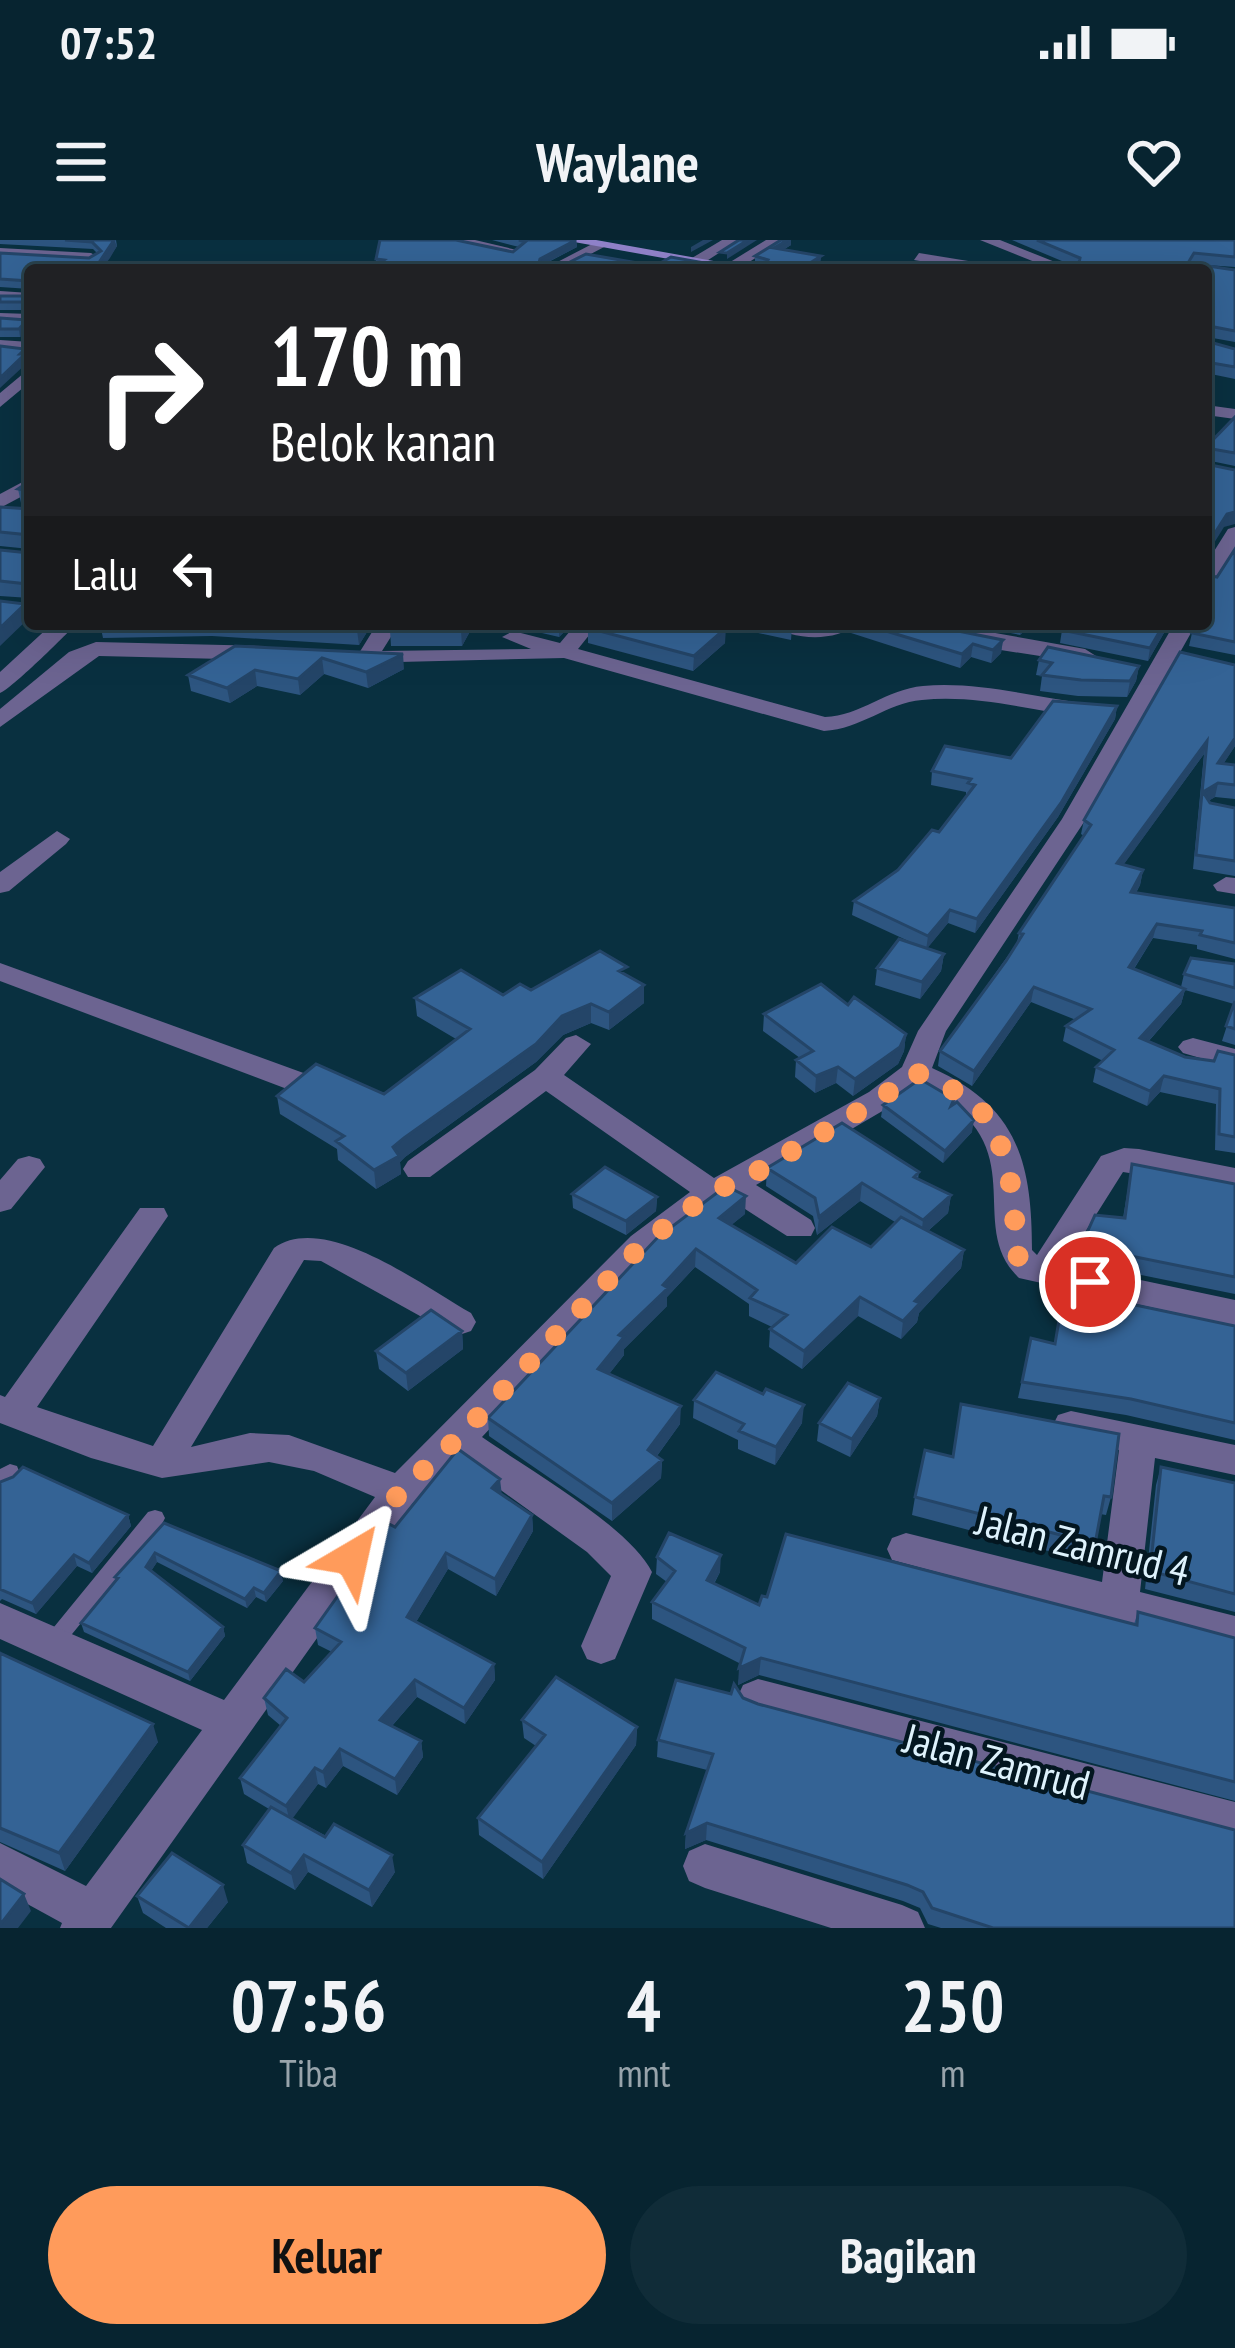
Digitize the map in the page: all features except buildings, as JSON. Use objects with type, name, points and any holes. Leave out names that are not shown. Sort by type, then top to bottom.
[{"type":"street","points":[[64,240],[96,263]]},
{"type":"street","points":[[452,240],[514,251]]},
{"type":"street","points":[[570,240],[715,264]]},
{"type":"street","points":[[698,261],[732,240]]},
{"type":"street","points":[[737,264],[776,240]]},
{"type":"street","points":[[988,240],[1052,264]]},
{"type":"street","points":[[561,264],[601,245]]},
{"type":"street","points":[[0,252],[96,263]]},
{"type":"street","points":[[919,256],[965,264]]},
{"type":"street","points":[[1015,256],[1034,264]]},
{"type":"street","points":[[1,399],[24,377]]},
{"type":"street","points":[[0,507],[24,489]]},
{"type":"street","points":[[1215,569],[1235,533]]},
{"type":"street","points":[[0,686],[12,656],[55,630]]},
{"type":"street","points":[[372,650],[384,630]]},
{"type":"street","points":[[339,656],[468,660],[545,656],[566,650],[582,630]]},
{"type":"street","points":[[942,630],[1101,659]]},
{"type":"street","points":[[512,638],[824,724],[862,720],[898,698],[923,693],[987,694],[1093,711],[1135,707]]},
{"type":"street","points":[[0,720],[77,657],[96,650],[157,647],[299,654]]},
{"type":"street","points":[[0,1864],[89,1922],[400,1492],[457,1439],[619,1267],[722,1189],[880,1099],[915,1072],[932,1031],[1074,819],[1168,655]]},
{"type":"street","points":[[0,885],[57,839]]},
{"type":"street","points":[[0,971],[298,1082]]},
{"type":"street","points":[[419,1169],[546,1077],[576,1044]]},
{"type":"street","points":[[1193,1048],[1235,1059]]},
{"type":"street","points":[[915,1072],[949,1088],[981,1112],[1000,1144],[1015,1224],[1015,1254],[1036,1271],[1235,1313]]},
{"type":"street","points":[[546,1077],[722,1189],[799,1228]]},
{"type":"street","points":[[1036,1271],[1112,1165],[1124,1159],[1235,1179]]},
{"type":"street","points":[[0,1201],[29,1166]]},
{"type":"street","points":[[152,1216],[6,1411],[162,1462],[188,1465],[247,1448],[274,1447],[337,1464],[400,1492]]},
{"type":"street","points":[[162,1462],[286,1256],[297,1248],[327,1249],[459,1322]]},
{"type":"street","points":[[1034,1419],[1235,1460]]},
{"type":"street","points":[[1119,1603],[1138,1437]]},
{"type":"street","points":[[457,1439],[601,1541],[632,1572],[601,1646]]},
{"type":"street","name":"Jalan Zamrud 4","points":[[906,1549],[1235,1634]]},
{"type":"street","points":[[0,1620],[230,1722]]},
{"type":"street","name":"Jalan Zamrud","points":[[758,1698],[1235,1823]]},
{"type":"street","points":[[706,1866],[902,1928]]},
{"type":"lane","points":[[52,1644],[155,1518]]},
{"type":"route","points":[[352,1558],[400,1492],[457,1439],[643,1244],[712,1192],[755,1173],[880,1099],[915,1072],[972,1102],[1000,1144],[1015,1224],[1015,1254],[1031,1269],[1090,1282]]}]
